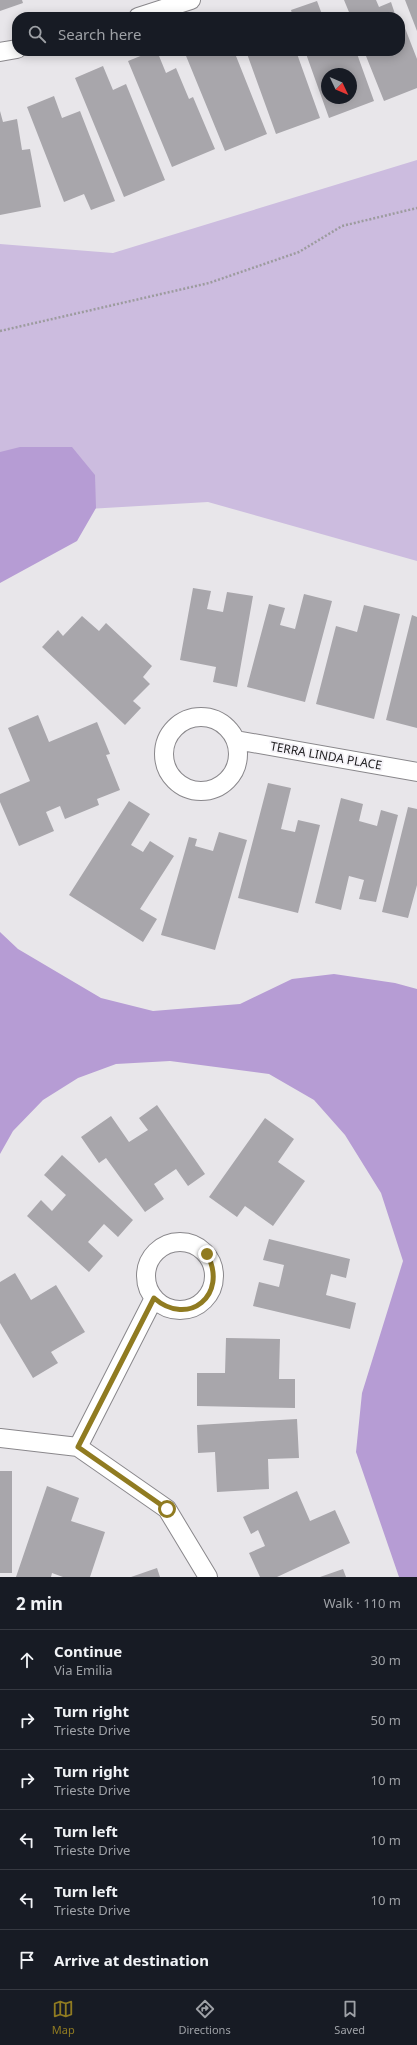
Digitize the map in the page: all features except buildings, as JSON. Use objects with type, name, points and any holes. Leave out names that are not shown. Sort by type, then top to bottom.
[{"type":"street","points":[[154,12],[191,0]]},
{"type":"street","points":[[0,52],[12,50]]},
{"type":"street","points":[[198,717],[210,718],[221,722],[230,730],[236,740],[238,753],[236,766],[230,778],[220,786],[208,791],[195,792],[183,788],[172,780],[166,768],[163,757],[164,745],[169,734],[177,725],[198,717]]},
{"type":"street","name":"TERRA LINDA PLACE","points":[[236,740],[417,772]]},
{"type":"street","points":[[78,1447],[154,1298]]},
{"type":"street","points":[[0,1438],[78,1447],[167,1509],[208,1577]]},
{"type":"path","points":[[0,331],[209,283],[299,252],[342,226],[417,208]]},
{"type":"shaded area","points":[[417,160],[417,561],[208,502],[36,512],[0,524],[0,244],[113,253]]},
{"type":"shaded area","points":[[20,447],[72,447],[95,475],[96,508],[77,541],[0,583],[0,452]]},
{"type":"shaded area","points":[[0,932],[18,949],[101,998],[153,1011],[240,1004],[292,979],[334,974],[395,983],[417,989],[417,1577],[399,1577],[356,1452],[362,1393],[403,1261],[381,1193],[345,1135],[314,1100],[269,1074],[170,1061],[116,1064],[78,1078],[43,1100],[13,1131],[0,1154]]},
{"type":"route","points":[[167,1509],[78,1447],[154,1298],[162,1305],[174,1310],[186,1310],[197,1306],[206,1298],[212,1288],[215,1276],[213,1265],[207,1254]]}]
